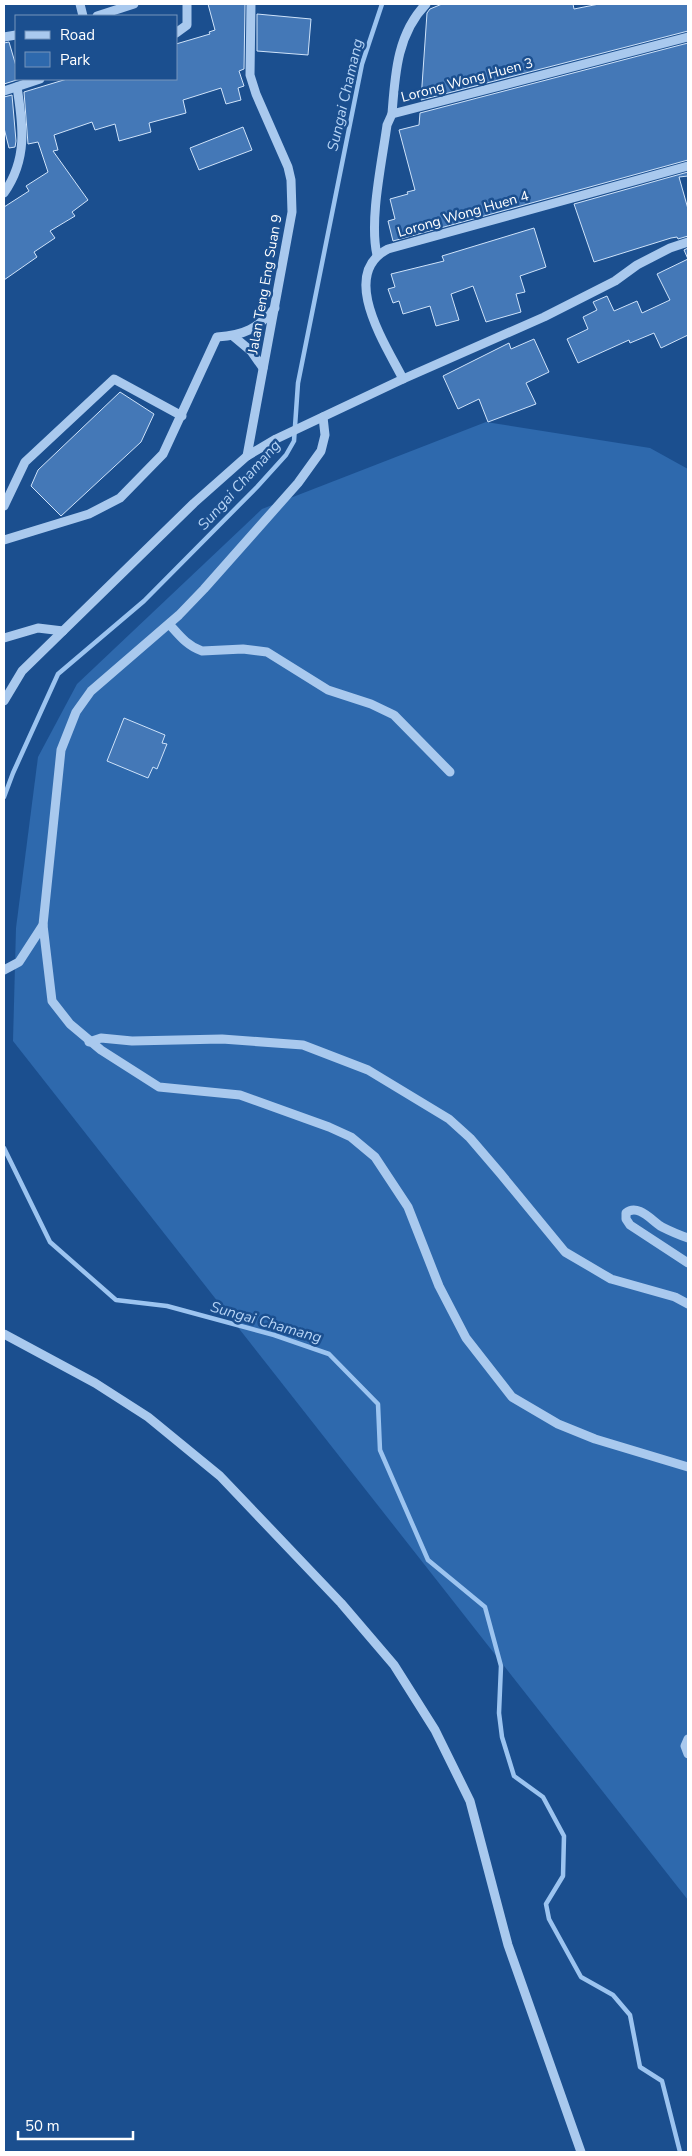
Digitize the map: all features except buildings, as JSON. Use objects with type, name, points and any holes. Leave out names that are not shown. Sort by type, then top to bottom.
[{"type":"street","points":[[100,15],[122,6],[134,4]]},
{"type":"street","points":[[178,32],[187,25],[187,4]]},
{"type":"street","name":"Jalan Teng Eng Suan 9","points":[[247,456],[292,212],[291,180],[288,167],[256,94],[250,75],[251,4]]},
{"type":"street","points":[[392,114],[395,68],[404,38],[416,15],[426,4]]},
{"type":"street","name":"Lorong Wong Huen 3","points":[[376,255],[374,240],[375,221],[387,125],[392,114],[688,37]]},
{"type":"street","points":[[4,91],[22,83],[36,80]]},
{"type":"street","points":[[4,194],[16,170],[23,143],[22,83]]},
{"type":"street","name":"Lorong Wong Huen 4","points":[[376,255],[388,250],[688,166]]},
{"type":"street","points":[[4,701],[22,672],[194,503],[247,456],[302,426],[403,379],[544,318],[615,281],[637,265],[670,248],[688,242]]},
{"type":"street","points":[[376,255],[369,266],[366,286],[368,308],[403,379]]},
{"type":"street","points":[[4,540],[89,514],[120,498],[163,454],[217,336],[233,336],[254,329],[275,308]]},
{"type":"street","points":[[233,336],[252,351],[263,368]]},
{"type":"street","points":[[4,506],[25,462],[114,379],[182,416]]},
{"type":"street","points":[[323,417],[324,440],[321,451],[312,466],[204,590],[169,624],[91,691],[76,712],[61,750],[43,925],[52,1001],[70,1024],[90,1042],[159,1087],[240,1095],[329,1127],[351,1137],[375,1158],[408,1207],[439,1286],[466,1338],[512,1397],[558,1424],[632,1451],[688,1467]]},
{"type":"street","points":[[169,624],[186,643],[196,649],[202,651],[255,650],[267,652],[328,690],[385,710],[394,715],[450,772]]},
{"type":"street","points":[[4,638],[38,628],[63,631]]},
{"type":"street","points":[[4,970],[20,962],[43,925]]},
{"type":"street","points":[[90,1042],[101,1038],[132,1041],[222,1039],[303,1045],[368,1070],[449,1119],[470,1138],[565,1252],[611,1279],[675,1297],[688,1304]]},
{"type":"street","points":[[688,1238],[661,1226],[635,1210],[630,1210],[626,1213],[626,1219],[630,1225],[688,1264]]},
{"type":"street","points":[[4,1334],[95,1384],[148,1417],[220,1476],[342,1603],[394,1665],[435,1730],[470,1801],[508,1944],[581,2152]]},
{"type":"street","points":[[688,1739],[686,1746],[688,1754]]},
{"type":"green space","points":[[486,422],[650,448],[688,469],[688,1900],[13,1041],[16,928],[38,757],[77,684],[262,509]]},
{"type":"waterway","name":"Sungai Chamang","points":[[4,797],[58,674],[144,601],[257,487],[286,455],[294,441],[298,383],[362,64],[382,4]]},
{"type":"waterway","name":"Sungai Chamang","points":[[4,1148],[50,1242],[116,1300],[167,1306],[274,1335],[329,1354],[378,1404],[380,1450],[428,1560],[485,1607],[501,1666],[499,1713],[502,1737],[514,1776],[543,1797],[564,1836],[563,1876],[546,1904],[549,1919],[581,1977],[613,1995],[630,2015],[640,2067],[662,2081],[680,2152]]}]
